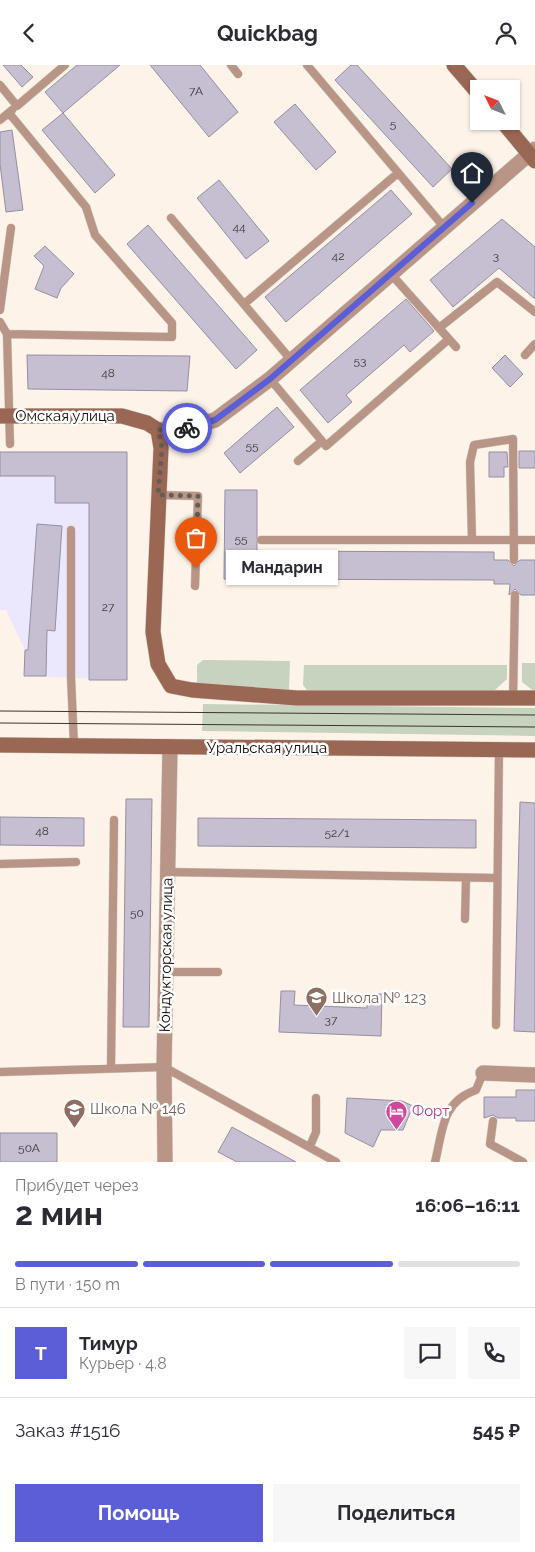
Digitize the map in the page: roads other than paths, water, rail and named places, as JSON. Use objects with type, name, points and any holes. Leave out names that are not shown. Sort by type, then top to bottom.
[{"type":"main road","points":[[454,65],[470,84]]},
{"type":"main road","points":[[510,130],[533,154]]},
{"type":"main road","name":"Омская улица","points":[[5,416],[122,416],[147,423],[158,430]]},
{"type":"main road","points":[[158,430],[162,448],[158,495],[153,632],[158,664],[171,685],[192,690],[297,699],[535,698]]},
{"type":"main road","name":"Уральская улица","points":[[0,745],[535,750]]},
{"type":"street","points":[[158,430],[184,429],[215,420],[292,361],[444,227],[533,154]]},
{"type":"street","name":"Кондукторская улица","points":[[165,1162],[164,1067],[170,747]]},
{"type":"street","points":[[483,1073],[535,1075]]},
{"type":"lane","points":[[0,120],[65,65]]},
{"type":"lane","points":[[231,65],[238,74]]},
{"type":"lane","points":[[308,65],[444,227]]},
{"type":"lane","points":[[0,85],[17,106]]},
{"type":"lane","points":[[7,334],[172,337],[172,323],[95,235],[86,207],[9,113]]},
{"type":"lane","points":[[244,304],[398,173]]},
{"type":"lane","points":[[171,218],[292,361]]},
{"type":"lane","points":[[0,310],[11,228]]},
{"type":"lane","points":[[391,274],[456,347]]},
{"type":"lane","points":[[439,328],[497,282],[535,312]]},
{"type":"lane","points":[[0,322],[7,334],[8,402],[5,416],[10,444]]},
{"type":"lane","points":[[270,379],[326,445],[449,339]]},
{"type":"lane","points":[[525,355],[535,344]]},
{"type":"lane","points":[[472,540],[470,462],[474,445],[513,439],[514,560]]},
{"type":"lane","points":[[298,461],[322,441]]},
{"type":"lane","points":[[158,495],[198,496],[195,586]]},
{"type":"lane","points":[[71,530],[71,677],[74,746]]},
{"type":"lane","points":[[261,540],[535,540]]},
{"type":"lane","points":[[513,698],[515,595]]},
{"type":"lane","points":[[496,1025],[498,750]]},
{"type":"lane","points":[[112,1068],[114,820]]},
{"type":"lane","points":[[0,864],[76,862]]},
{"type":"lane","points":[[167,872],[498,878]]},
{"type":"lane","points":[[465,919],[466,878]]},
{"type":"lane","points":[[166,972],[218,972]]},
{"type":"lane","points":[[0,1071],[164,1067],[336,1162]]},
{"type":"lane","points":[[435,1162],[448,1109],[464,1094],[476,1090],[483,1073]]},
{"type":"lane","points":[[310,1146],[316,1132],[316,1098]]},
{"type":"lane","points":[[493,1121],[490,1144],[523,1162]]},
{"type":"tram line","points":[[0,711],[535,715]]},
{"type":"tram line","points":[[0,723],[535,727]]},
{"type":"place","name":"Мандарин","points":[[196,568]]},
{"type":"place","name":"Школа № 123","points":[[316,1017]]},
{"type":"place","name":"Школа № 146","points":[[74,1128]]},
{"type":"place","name":"Форт","points":[[396,1130]]}]
